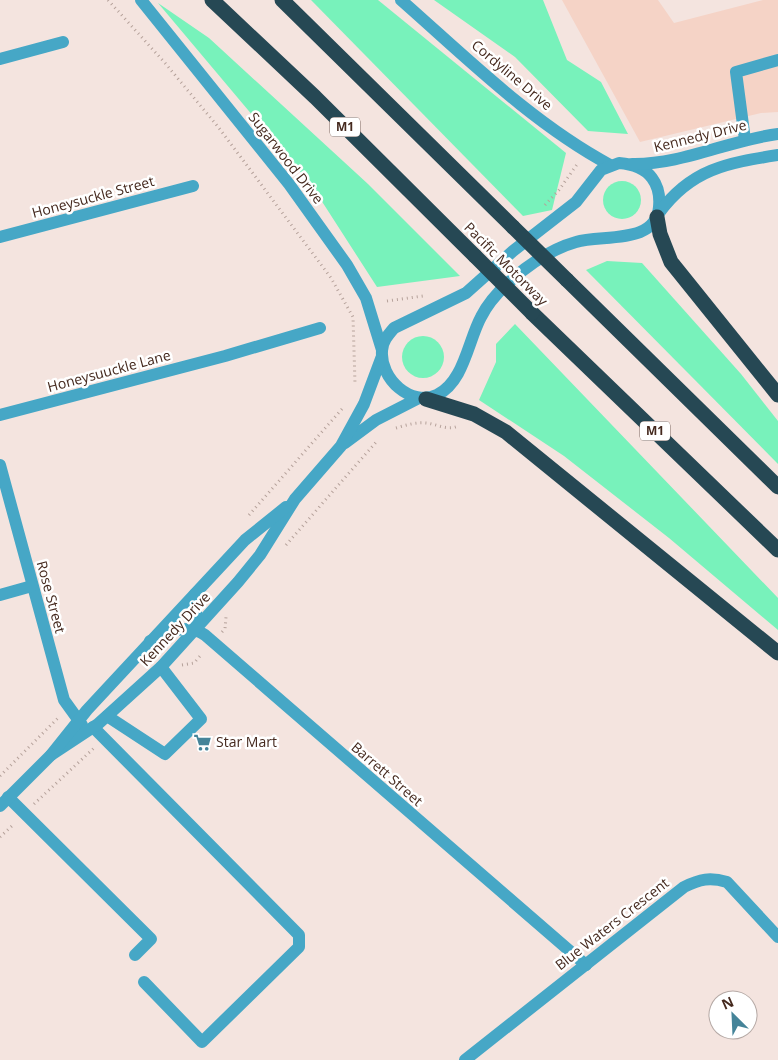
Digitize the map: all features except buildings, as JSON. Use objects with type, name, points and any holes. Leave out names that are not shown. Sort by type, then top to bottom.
[{"type":"highway","name":"Pacific Motorway","points":[[212,0],[315,97],[532,313],[778,550]]},
{"type":"highway","points":[[282,0],[778,486]]},
{"type":"highway","points":[[658,215],[660,234],[671,262],[778,395]]},
{"type":"highway","points":[[422,399],[474,414],[506,432],[778,652]]},
{"type":"street","name":"Sugarwood Drive","points":[[141,0],[289,184],[347,266],[366,298],[392,380],[404,392],[422,399]]},
{"type":"street","name":"Cordyline Drive","points":[[401,0],[531,112],[590,154],[610,165]]},
{"type":"street","points":[[0,59],[63,42]]},
{"type":"street","points":[[745,140],[736,72],[778,60]]},
{"type":"street","name":"Kennedy Drive","points":[[52,755],[107,716],[161,668],[197,630],[260,555],[295,499],[340,446],[364,404],[386,338],[394,328],[466,293],[513,251],[576,202],[594,177],[610,165],[662,162],[745,140],[778,134]]},
{"type":"street","points":[[658,215],[677,190],[698,176],[735,164],[778,155]]},
{"type":"street","points":[[630,164],[649,174],[655,182],[659,203],[658,215]]},
{"type":"street","name":"Honeysuckle Street","points":[[0,237],[193,186]]},
{"type":"street","name":"Kennedy Drive","points":[[340,446],[376,420],[440,393],[451,383],[480,318],[494,296],[518,274],[538,260],[577,241],[641,232],[650,226],[658,215]]},
{"type":"street","name":"Honeysuuckle Lane","points":[[0,416],[225,356],[320,328]]},
{"type":"street","name":"Rose Street","points":[[0,465],[64,700],[78,720],[90,729],[299,936],[299,947],[202,1042],[144,982]]},
{"type":"street","name":"Kennedy Drive","points":[[4,802],[52,755],[78,720],[246,540],[295,499]]},
{"type":"street","points":[[0,595],[32,586]]},
{"type":"street","points":[[150,641],[185,628],[197,630],[196,594]]},
{"type":"street","name":"Barrett Street","points":[[197,630],[586,965]]},
{"type":"street","points":[[107,716],[165,754],[201,719],[161,668]]},
{"type":"street","points":[[4,802],[151,938],[135,955]]},
{"type":"street","name":"Blue Waters Crescent","points":[[465,1060],[684,887],[708,878],[727,882],[778,937]]},
{"type":"path","points":[[539,211],[559,190],[579,160]]},
{"type":"path","points":[[387,301],[429,295]]},
{"type":"path","points":[[392,430],[414,424],[427,423],[450,428],[457,427],[462,421]]},
{"type":"path","points":[[282,550],[371,446],[381,437]]},
{"type":"path","points":[[220,635],[225,628],[226,617],[232,609]]},
{"type":"path","points":[[0,776],[55,720]]},
{"type":"shaded area","points":[[562,0],[658,0],[674,23],[763,0],[778,0],[778,112],[761,113],[640,142]]},
{"type":"green space","points":[[311,0],[378,0],[566,153],[552,210],[523,216]]},
{"type":"green space","points":[[434,0],[543,0],[567,60],[601,82],[628,134],[588,131],[515,57]]},
{"type":"green space","points":[[158,3],[209,38],[368,184],[460,276],[377,287],[312,186]]},
{"type":"green space","points":[[622,181],[636,186],[641,200],[636,214],[622,219],[608,214],[603,200],[608,186]]},
{"type":"green space","points":[[607,261],[642,263],[741,374],[778,421],[778,464],[586,270]]},
{"type":"green space","points":[[515,324],[778,598],[778,630],[669,538],[564,456],[479,400],[496,362],[496,344]]},
{"type":"green space","points":[[427,336],[435,339],[441,345],[444,357],[441,369],[435,375],[419,378],[411,375],[405,369],[402,353],[405,345],[411,339]]},
{"type":"place","name":"Star Mart","points":[[202,742]]}]
